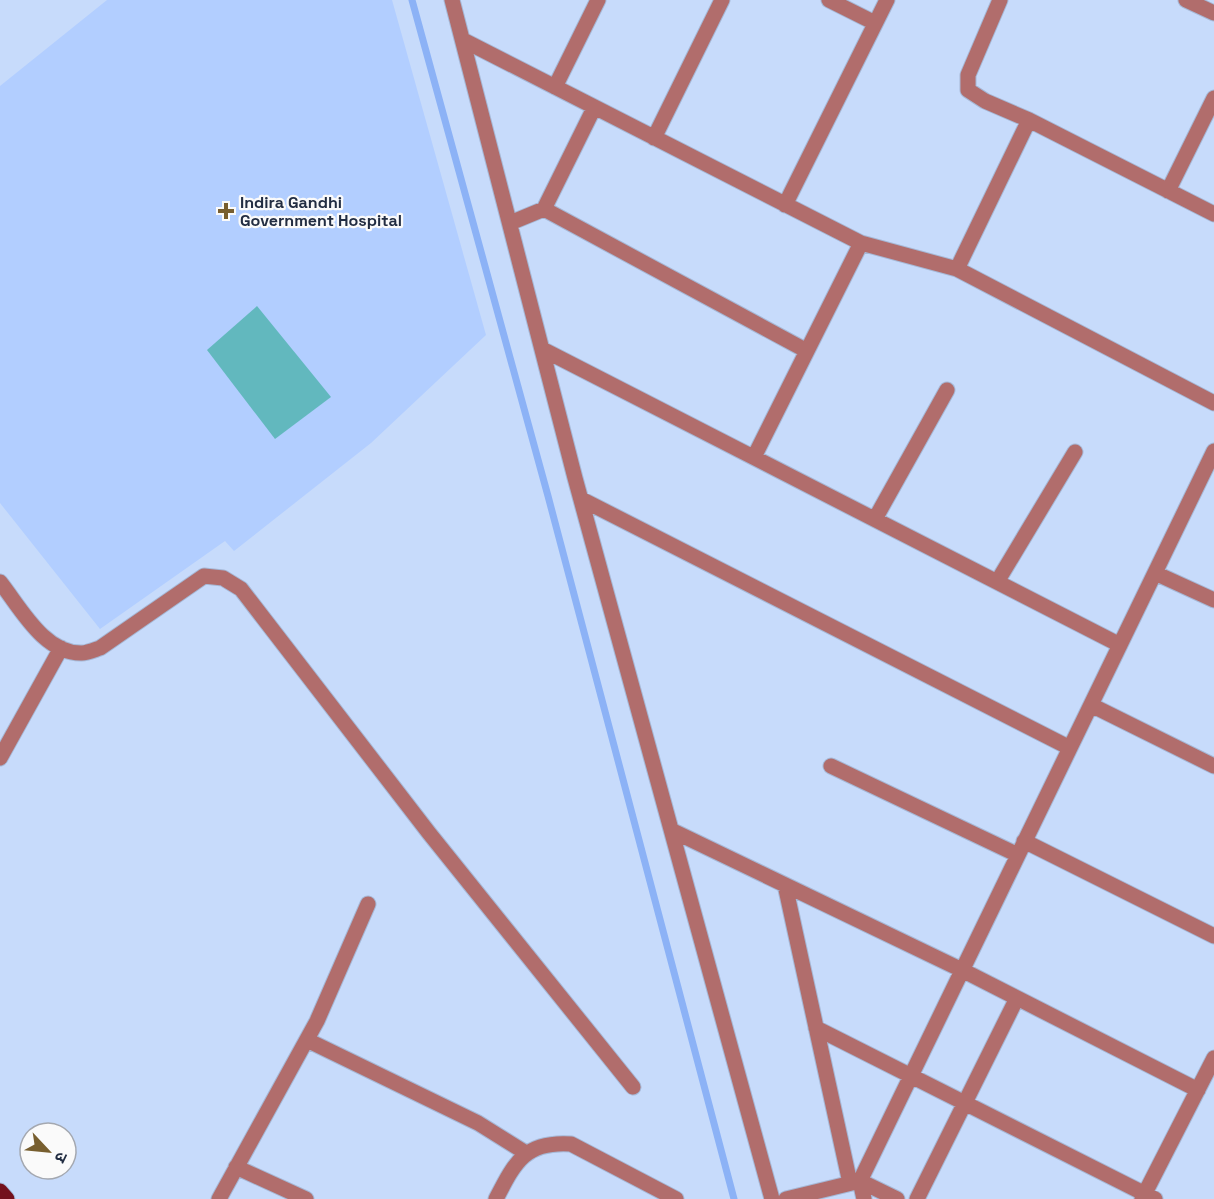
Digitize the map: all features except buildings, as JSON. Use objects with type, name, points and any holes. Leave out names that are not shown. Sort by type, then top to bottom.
[{"type":"main road","points":[[0,1191],[7,1199]]},
{"type":"street","points":[[452,0],[581,499],[772,1199]]},
{"type":"street","points":[[555,87],[598,0]]},
{"type":"street","points":[[654,138],[722,0]]},
{"type":"street","points":[[829,0],[875,23]]},
{"type":"street","points":[[785,205],[887,0]]},
{"type":"street","points":[[1000,0],[968,75],[968,90],[984,101],[1029,120],[1214,214]]},
{"type":"street","points":[[1186,0],[1214,13]]},
{"type":"street","points":[[463,40],[861,243],[957,269],[1214,403]]},
{"type":"street","points":[[1168,191],[1214,98]]},
{"type":"street","points":[[510,223],[544,209],[594,108]]},
{"type":"street","points":[[957,269],[1029,120]]},
{"type":"street","points":[[544,209],[807,351]]},
{"type":"street","points":[[754,457],[861,243]]},
{"type":"street","points":[[542,349],[1120,645]]},
{"type":"street","points":[[875,519],[947,390]]},
{"type":"street","points":[[855,1182],[910,1076],[1214,451]]},
{"type":"street","points":[[997,582],[1075,452]]},
{"type":"street","points":[[581,499],[1070,748]]},
{"type":"street","points":[[1155,573],[1214,600]]},
{"type":"street","points":[[0,582],[41,634],[61,648],[81,653],[100,648],[204,576],[224,578],[241,589],[429,833],[633,1087]]},
{"type":"street","points":[[0,758],[61,648]]},
{"type":"street","points":[[1091,705],[1214,766]]},
{"type":"street","points":[[831,766],[1021,848],[1214,936]]},
{"type":"street","points":[[673,831],[962,970],[1198,1090]]},
{"type":"street","points":[[785,885],[816,1028],[855,1182],[864,1199]]},
{"type":"street","points":[[219,1199],[307,1040],[368,904]]},
{"type":"street","points":[[917,1199],[1017,998]]},
{"type":"street","points":[[816,1028],[1147,1197],[1214,1058]]},
{"type":"street","points":[[307,1040],[478,1123],[526,1153]]},
{"type":"street","points":[[496,1199],[513,1166],[526,1153],[554,1143],[571,1144],[676,1199]]},
{"type":"street","points":[[236,1167],[306,1199]]},
{"type":"street","points":[[786,1199],[855,1182],[897,1199]]},
{"type":"shaded area","name":"Indira Gandhi Government Hospital","points":[[107,0],[392,0],[486,335],[371,443],[234,551],[225,541],[100,629],[0,503],[0,86]]},
{"type":"waterway","points":[[412,0],[548,496],[734,1199]]},
{"type":"place","name":"Indira Gandhi Government Hospital","points":[[226,211]]}]
